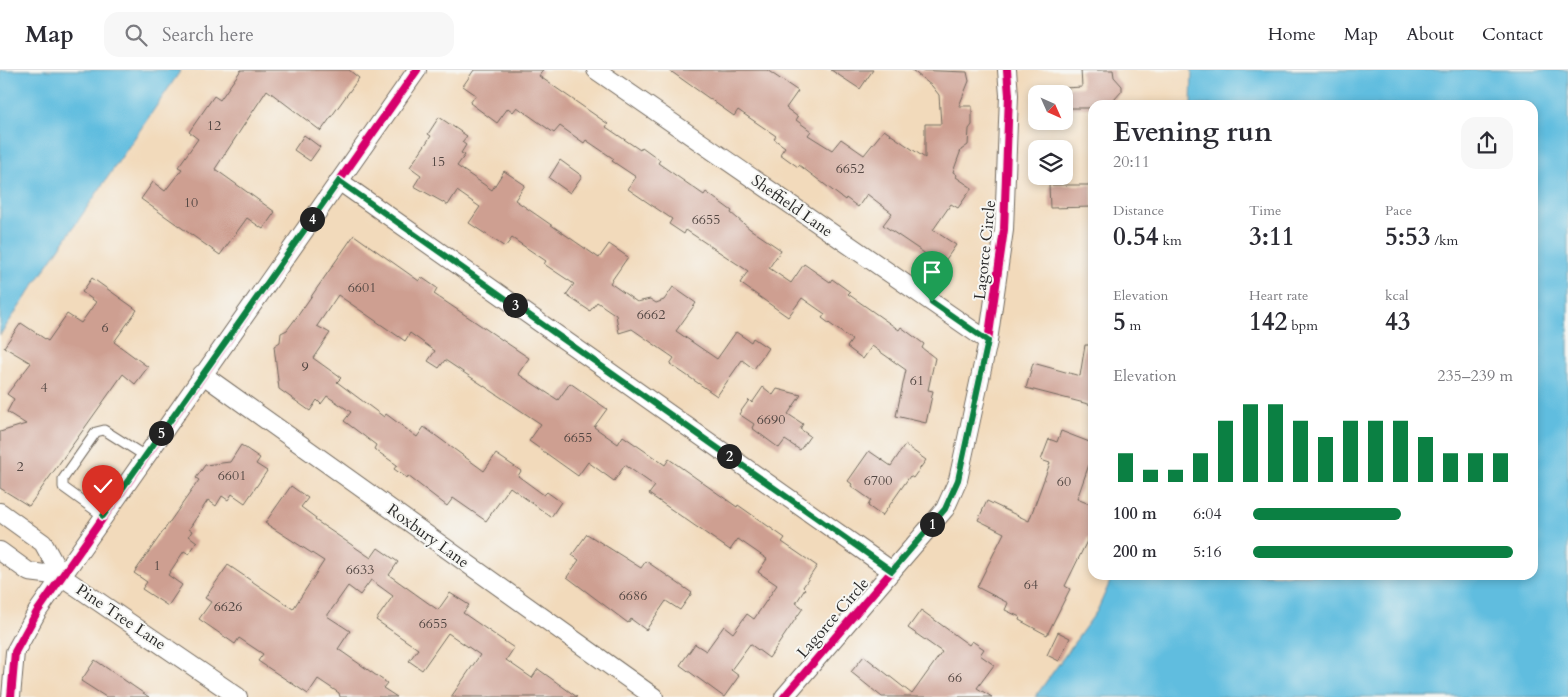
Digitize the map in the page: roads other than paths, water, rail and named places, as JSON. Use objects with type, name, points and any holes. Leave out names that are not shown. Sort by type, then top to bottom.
[{"type":"street","points":[[11,697],[15,652],[61,576],[417,70]]},
{"type":"street","name":"Sheffield Lane","points":[[596,70],[988,341]]},
{"type":"street","name":"Lagorce Circle","points":[[784,697],[945,509],[958,480],[988,341],[1004,230],[1009,95],[1007,70]]},
{"type":"street","points":[[339,181],[892,571]]},
{"type":"street","name":"Roxbury Lane","points":[[202,374],[654,697]]},
{"type":"street","points":[[0,513],[43,543],[61,576]]},
{"type":"street","name":"Pine Tree Lane","points":[[0,552],[29,572],[61,576],[238,697]]},
{"type":"lane","points":[[103,516],[63,487],[63,479],[96,432],[104,430],[145,456]]},
{"type":"water","points":[[0,70],[181,70],[0,335]]},
{"type":"water","points":[[1192,70],[1568,70],[1568,697],[1035,697],[1097,611],[1111,580],[1538,580],[1538,100],[1191,100]]}]
